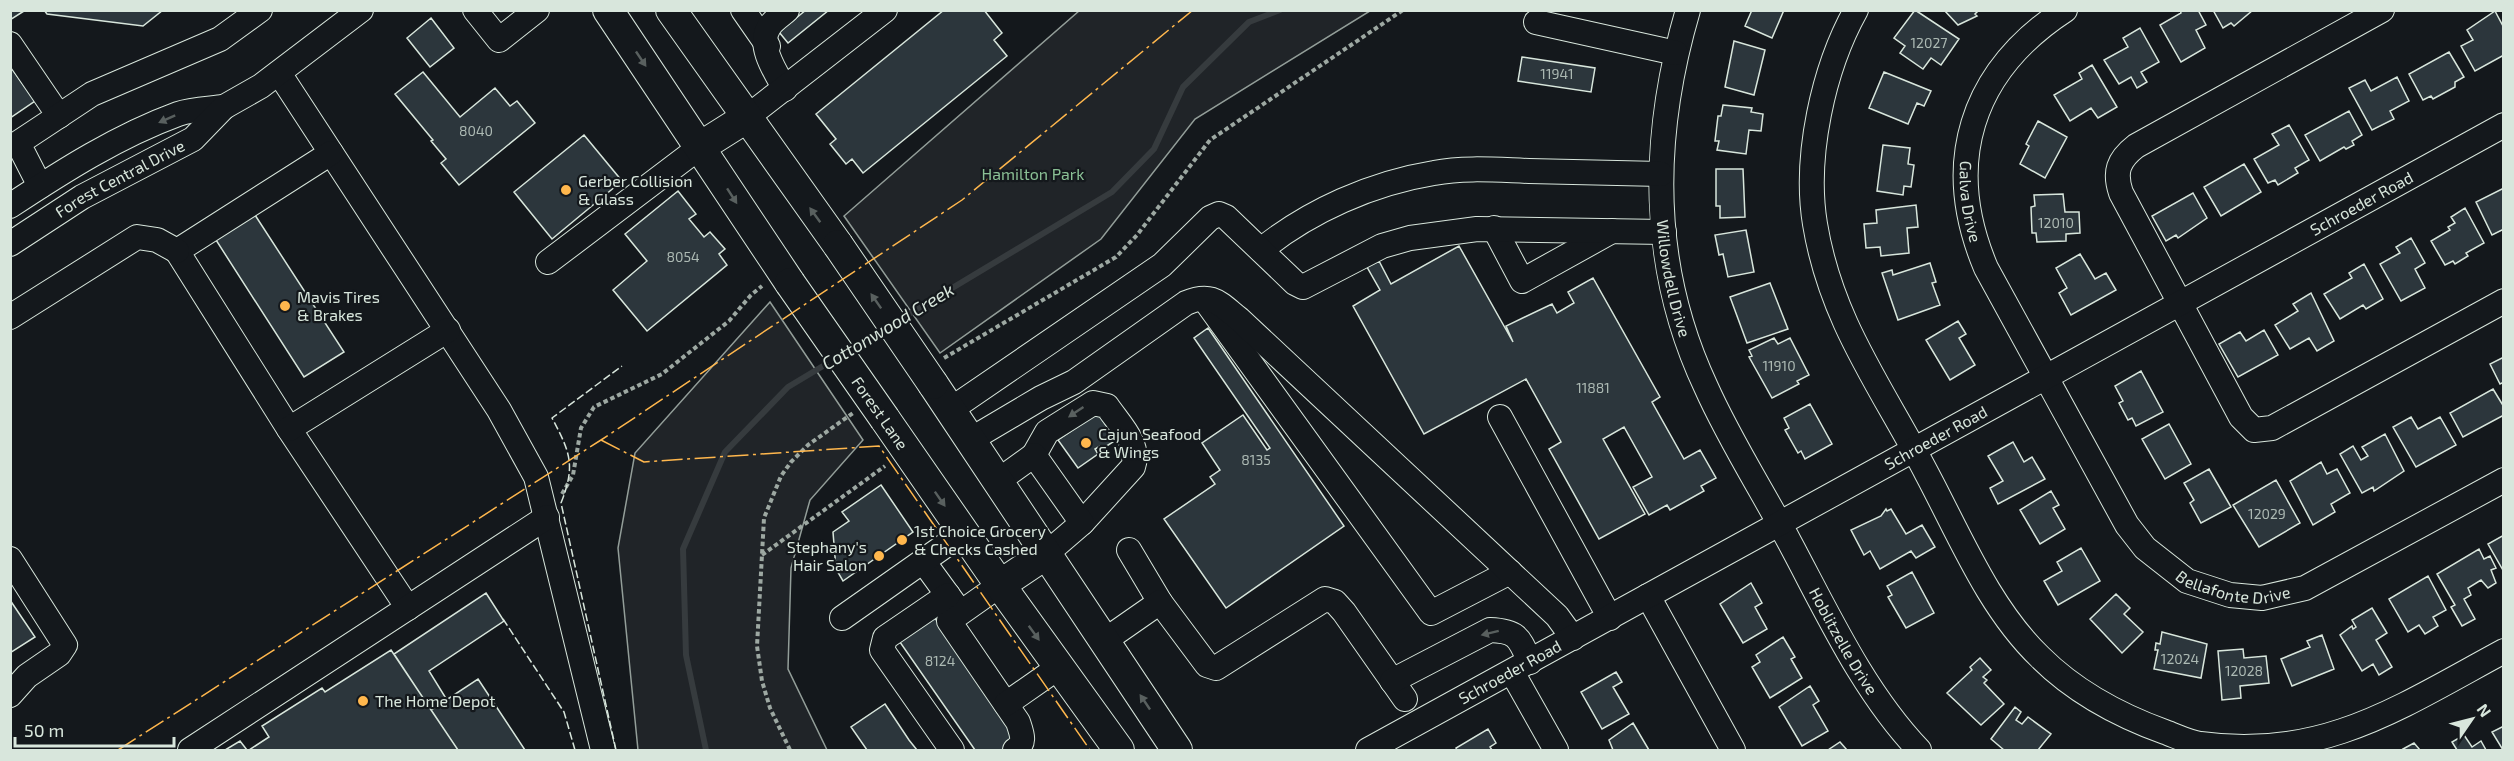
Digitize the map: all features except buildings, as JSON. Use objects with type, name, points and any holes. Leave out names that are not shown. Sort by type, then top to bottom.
[{"type":"main road","name":"Forest Lane","points":[[608,10],[700,147],[778,283],[885,419],[963,533],[1119,750]]},
{"type":"main road","points":[[648,10],[676,40],[706,62]]},
{"type":"main road","points":[[670,10],[838,245],[1177,750]]},
{"type":"main road","points":[[700,147],[746,118]]},
{"type":"main road","points":[[1000,585],[1046,554]]},
{"type":"street","points":[[40,186],[14,142],[92,94],[220,39],[260,10]]},
{"type":"street","name":"Forest Central Drive","points":[[10,244],[82,197],[194,140],[224,107],[279,73],[361,10]]},
{"type":"street","points":[[475,10],[499,40],[537,10]]},
{"type":"street","points":[[743,10],[768,46]]},
{"type":"street","points":[[746,118],[885,10]]},
{"type":"street","name":"Willowdell Drive","points":[[1688,10],[1676,53],[1662,129],[1661,174],[1664,232],[1670,277],[1684,332],[1705,386],[1736,447],[1780,524]]},
{"type":"street","points":[[1856,10],[1846,30],[1818,122],[1812,154],[1814,221],[1827,282],[1852,341],[1998,604],[2037,655],[2073,687],[2133,720],[2196,743],[2256,749],[2330,738],[2366,725],[2504,651]]},
{"type":"street","name":"Galva Drive","points":[[2046,376],[1986,268],[1975,242],[1964,192],[1965,170],[1974,121],[1992,81],[2019,46],[2065,10]]},
{"type":"street","points":[[2382,10],[2136,146],[2119,163],[2115,177],[2121,193],[2241,417],[2254,430],[2263,431],[2504,300]]},
{"type":"street","points":[[783,14],[769,27],[766,36],[769,60],[785,89]]},
{"type":"street","points":[[1536,22],[1676,53]]},
{"type":"street","points":[[10,44],[59,116]]},
{"type":"street","points":[[279,73],[448,330],[536,477],[603,750]]},
{"type":"street","name":"Forest Central Drive","points":[[10,206],[65,169],[180,114],[224,107]]},
{"type":"street","name":"Schroeder Road","points":[[1377,748],[1648,596],[2504,125]]},
{"type":"street","points":[[548,262],[700,147]]},
{"type":"street","points":[[177,251],[331,153]]},
{"type":"street","points":[[1261,250],[1316,214],[1363,192],[1395,181],[1436,172],[1478,170],[1661,174]]},
{"type":"street","points":[[950,410],[1162,266],[1210,218],[1219,214],[1226,217],[1303,287],[1382,246],[1410,238],[1494,228],[1664,232]]},
{"type":"street","points":[[1494,228],[1522,281],[1612,231]]},
{"type":"street","points":[[10,317],[137,237],[157,240],[177,251],[290,429],[408,608]]},
{"type":"street","points":[[1202,297],[1431,613],[1510,572]]},
{"type":"street","points":[[970,440],[1041,398],[1074,382],[1186,303],[1202,297],[1214,299],[1239,319],[1557,616],[1573,638]]},
{"type":"street","points":[[290,429],[448,330]]},
{"type":"street","name":"Bellafonte Drive","points":[[2046,376],[2127,525],[2145,548],[2187,580],[2230,595],[2262,598],[2304,588],[2504,480]]},
{"type":"street","points":[[998,481],[1034,455],[1047,432],[1093,403],[1107,406],[1134,446],[1137,456],[1133,467],[1082,523],[1046,554]]},
{"type":"street","points":[[1500,417],[1610,618]]},
{"type":"street","points":[[1034,455],[1082,523]]},
{"type":"street","points":[[190,750],[408,608],[544,508]]},
{"type":"street","name":"Hoblitzelle Drive","points":[[1780,524],[1848,651],[1876,696],[1919,750]]},
{"type":"street","points":[[842,618],[963,533]]},
{"type":"street","points":[[1129,550],[1160,602],[1198,655],[1211,668],[1222,665],[1325,599],[1335,602],[1398,690],[1490,630],[1507,631],[1519,637],[1521,667],[1556,750]]},
{"type":"street","points":[[10,559],[65,645],[59,654],[27,676],[10,695]]},
{"type":"street","points":[[923,561],[954,604]]},
{"type":"street","points":[[952,750],[882,650],[885,638],[954,604],[1000,585]]},
{"type":"street","points":[[1648,596],[1733,750]]},
{"type":"street","points":[[1104,641],[1160,602]]},
{"type":"street","points":[[954,604],[949,621],[1018,722],[1023,737],[1020,747],[1015,750]]},
{"type":"street","points":[[1006,704],[1059,667]]},
{"type":"path","points":[[544,508],[566,491],[573,475],[581,428],[594,407],[658,377],[729,321],[751,295],[778,283]]},
{"type":"path","points":[[762,556],[885,466]]},
{"type":"green space","name":"Hamilton Park","points":[[1079,11],[1370,11],[1195,119],[1101,239],[940,353],[844,216]]},
{"type":"green space","points":[[770,302],[863,440],[810,500],[791,568],[788,669],[827,750],[638,750],[618,548],[635,453]]},
{"type":"waterway","name":"Cottonwood Creek","points":[[899,320],[1112,192],[1154,149],[1183,87],[1249,22],[1280,10]]},
{"type":"waterway","name":"Cottonwood Creek","points":[[847,351],[885,329]]},
{"type":"waterway","name":"Cottonwood Creek","points":[[706,750],[686,655],[683,549],[725,452],[788,387],[833,360]]},
{"type":"fence","points":[[616,750],[561,503],[566,490],[569,459],[552,418],[622,366]]},
{"type":"fence","points":[[503,619],[564,712],[575,750]]},
{"type":"power","points":[[118,750],[601,440],[962,200],[1193,10]]},
{"type":"power","points":[[601,440],[644,462],[879,446],[1090,750]]},
{"type":"place","name":"Gerber Collision & Glass","points":[[566,190]]},
{"type":"place","name":"Mavis Tires & Brakes","points":[[285,306]]},
{"type":"place","name":"Cajun Seafood & Wings","points":[[1086,443]]},
{"type":"place","name":"1st Choice Grocery & Checks Cashed","points":[[902,540]]},
{"type":"place","name":"Stephany's Hair Salon","points":[[879,556]]},
{"type":"place","name":"The Home Depot","points":[[363,701]]}]
